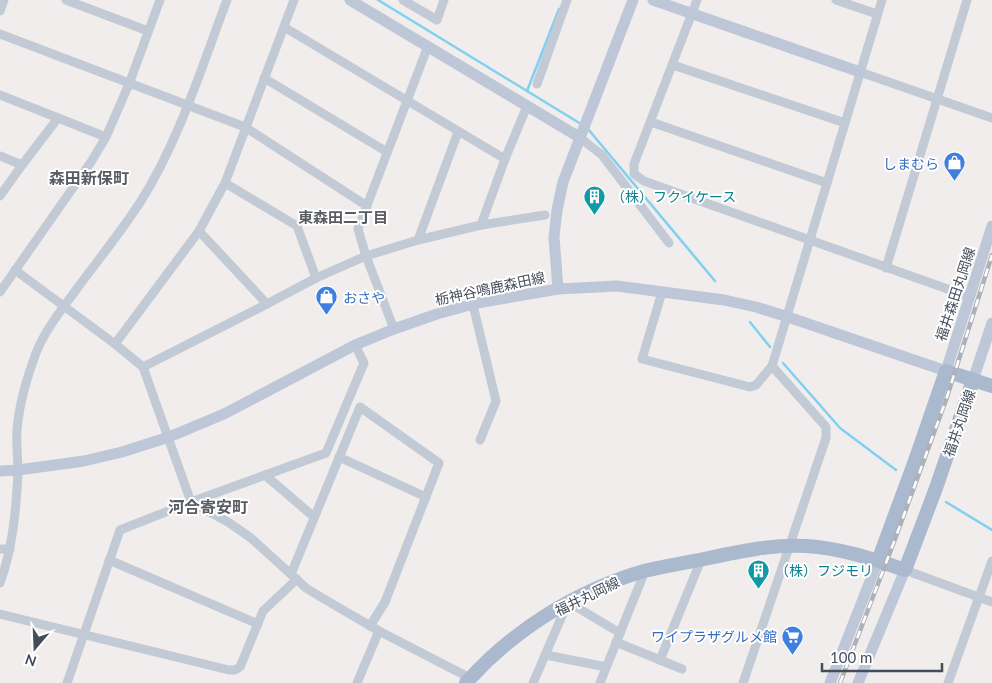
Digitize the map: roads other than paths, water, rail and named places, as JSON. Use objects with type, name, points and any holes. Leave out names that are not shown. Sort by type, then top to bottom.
[{"type":"main road","points":[[350,0],[527,106],[581,134]]},
{"type":"main road","points":[[558,289],[554,237],[563,182],[633,0]]},
{"type":"main road","points":[[653,0],[860,72]]},
{"type":"main road","name":"福井森田丸岡線","points":[[946,371],[992,226]]},
{"type":"main road","name":"栃神谷鳴鹿森田線","points":[[0,471],[84,462],[169,437],[224,414],[355,345],[394,329],[473,304],[558,289],[617,286],[724,300],[788,317],[946,371]]},
{"type":"main road","points":[[992,323],[973,380],[992,386]]},
{"type":"main road","name":"福井丸岡線","points":[[468,681],[512,639],[568,602],[596,588],[645,571],[743,551],[790,546],[837,550],[905,570],[973,380],[946,371],[878,561]]},
{"type":"main road","points":[[830,683],[878,561]]},
{"type":"main road","points":[[858,683],[905,570]]},
{"type":"street","points":[[0,11],[4,0]]},
{"type":"street","points":[[66,0],[148,31]]},
{"type":"street","points":[[0,292],[91,162],[106,137],[129,84],[160,0]]},
{"type":"street","points":[[0,583],[14,528],[18,470],[17,431],[26,384],[36,353],[64,306],[141,202],[162,165],[227,0]]},
{"type":"street","points":[[115,344],[199,232],[225,183],[294,0]]},
{"type":"street","points":[[402,0],[437,20],[444,0]]},
{"type":"street","points":[[536,84],[567,0]]},
{"type":"street","points":[[697,0],[634,164],[634,174],[644,181],[970,297]]},
{"type":"street","points":[[836,0],[877,14]]},
{"type":"street","points":[[662,292],[642,359],[750,387],[756,385],[772,366],[882,0]]},
{"type":"street","points":[[886,268],[967,0]]},
{"type":"street","points":[[284,27],[505,159]]},
{"type":"street","points":[[0,34],[245,127],[367,206]]},
{"type":"street","points":[[394,329],[366,256],[358,229],[428,46]]},
{"type":"street","points":[[673,65],[846,123]]},
{"type":"street","points":[[860,72],[992,118]]},
{"type":"street","points":[[264,78],[387,152]]},
{"type":"street","points":[[0,95],[106,137]]},
{"type":"street","points":[[481,224],[527,106]]},
{"type":"street","points":[[0,196],[58,118]]},
{"type":"street","points":[[650,122],[827,183]]},
{"type":"street","points":[[418,240],[458,132]]},
{"type":"street","points":[[581,134],[602,155],[669,243]]},
{"type":"street","points":[[0,156],[22,165]]},
{"type":"street","points":[[225,183],[297,226],[316,278]]},
{"type":"street","points":[[143,367],[316,278],[366,256],[481,224],[545,215]]},
{"type":"street","points":[[199,232],[267,304]]},
{"type":"street","points":[[15,270],[143,367],[191,502],[228,522],[251,538],[306,588],[468,681]]},
{"type":"street","points":[[473,304],[496,401],[480,440]]},
{"type":"street","points":[[67,683],[120,530],[326,453],[364,363],[355,345]]},
{"type":"street","points":[[743,683],[826,438],[826,427],[772,366]]},
{"type":"street","points":[[0,614],[229,670],[240,667],[263,611],[294,577],[314,517],[360,407],[438,463],[385,602],[370,626]]},
{"type":"street","points":[[339,458],[426,497]]},
{"type":"street","points":[[265,475],[314,517]]},
{"type":"street","points":[[0,550],[10,549]]},
{"type":"street","points":[[110,560],[258,624]]},
{"type":"street","points":[[660,660],[701,560]]},
{"type":"street","points":[[948,683],[992,561]]},
{"type":"street","points":[[905,570],[992,602]]},
{"type":"street","points":[[600,683],[645,571]]},
{"type":"street","points":[[533,683],[568,602],[620,633]]},
{"type":"street","points":[[357,683],[379,631]]},
{"type":"street","points":[[616,642],[682,669]]},
{"type":"street","points":[[546,655],[606,667]]},
{"type":"waterway","points":[[378,0],[581,124]]},
{"type":"waterway","points":[[527,91],[559,9]]},
{"type":"waterway","points":[[588,129],[715,281]]},
{"type":"waterway","points":[[750,322],[770,347]]},
{"type":"waterway","points":[[783,363],[840,428],[896,470]]},
{"type":"waterway","points":[[946,502],[992,530]]},
{"type":"railway","points":[[840,683],[946,400],[992,255]]},
{"type":"place","name":"しまむら","points":[[955,182]]},
{"type":"place","name":"（株）フクイケース","points":[[595,215]]},
{"type":"place","name":"おさや","points":[[327,316]]},
{"type":"place","name":"（株）フジモリ","points":[[759,589]]},
{"type":"place","name":"ワイプラザグルメ館","points":[[793,655]]},
{"type":"district","name":"森田新保町","points":[[89,177]]},
{"type":"district","name":"東森田二丁目","points":[[343,217]]},
{"type":"district","name":"河合寄安町","points":[[208,506]]}]
